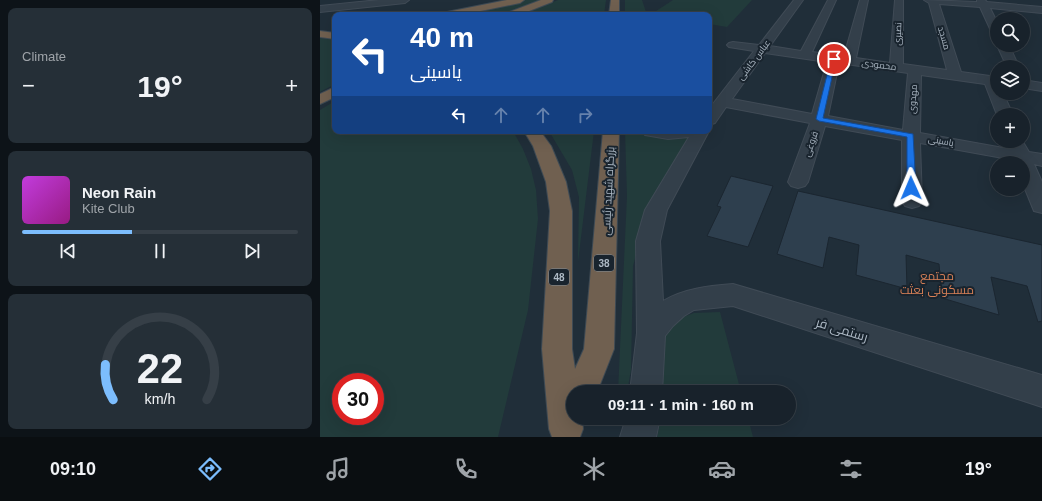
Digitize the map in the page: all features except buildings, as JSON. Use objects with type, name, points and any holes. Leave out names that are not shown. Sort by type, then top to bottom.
[{"type":"highway","points":[[462,12],[520,0]]},
{"type":"highway","points":[[518,12],[549,0]]},
{"type":"highway","points":[[614,0],[614,12]]},
{"type":"highway","points":[[320,26],[332,26]]},
{"type":"highway","points":[[320,34],[332,36]]},
{"type":"highway","points":[[320,100],[332,93]]},
{"type":"highway","name":"48","points":[[534,134],[542,146],[556,182],[561,211],[557,349],[568,426]]},
{"type":"highway","name":"بزرگراه شهید رئیسی","points":[[584,385],[599,349],[611,134]]},
{"type":"street","points":[[320,10],[405,0]]},
{"type":"street","name":"عباس کاشی","points":[[712,116],[799,0]]},
{"type":"street","points":[[805,55],[832,0]]},
{"type":"street","points":[[849,61],[864,0]]},
{"type":"street","name":"نصیری","points":[[896,67],[899,0]]},
{"type":"street","points":[[928,0],[983,3],[1031,9],[1040,14]]},
{"type":"street","name":"مسجد","points":[[933,0],[955,75]]},
{"type":"street","points":[[1024,0],[1031,9]]},
{"type":"street","points":[[983,3],[990,18]]},
{"type":"street","points":[[757,34],[772,36]]},
{"type":"street","name":"محمودی","points":[[733,45],[990,79]]},
{"type":"street","name":"فروغی","points":[[798,182],[819,119],[834,59]]},
{"type":"street","name":"مهدوی","points":[[912,201],[911,136],[915,70]]},
{"type":"street","points":[[1030,85],[1042,87]]},
{"type":"street","name":"یاسینی","points":[[722,102],[911,136],[990,145]]},
{"type":"street","points":[[647,385],[651,333],[648,241],[656,210],[698,134]]},
{"type":"street","points":[[1018,148],[1042,206]]},
{"type":"street","name":"یاسینی","points":[[1018,148],[1042,160]]},
{"type":"street","name":"رستمی فر","points":[[651,333],[666,313],[687,301],[733,295],[1042,390]]},
{"type":"street","points":[[638,437],[641,425]]},
{"type":"green space","points":[[524,0],[540,0],[508,12],[467,12]]},
{"type":"green space","points":[[558,0],[606,0],[604,12],[529,12]]},
{"type":"green space","points":[[625,0],[642,0],[646,12],[625,12]]},
{"type":"green space","points":[[673,0],[752,0],[727,27],[712,24],[712,12],[655,12]]},
{"type":"green space","points":[[320,38],[332,40],[332,86],[320,92]]},
{"type":"green space","points":[[332,103],[332,134],[515,134],[523,149],[531,169],[536,190],[538,219],[528,310],[498,437],[320,437],[320,110]]},
{"type":"green space","points":[[551,134],[594,134],[578,262],[579,197],[572,170]]},
{"type":"green space","points":[[625,134],[647,134],[669,139],[691,137],[650,203],[633,266],[631,370],[628,385],[618,385],[627,196]]},
{"type":"green space","points":[[720,312],[739,385],[662,385],[661,342],[675,320],[694,313]]},
{"type":"green space","points":[[660,425],[750,425],[753,437],[657,437]]},
{"type":"district","name":"مجتمع مسکونی بعثت","points":[[937,283]]},
{"type":"route","points":[[834,59],[819,119],[911,136],[911,188]]}]
